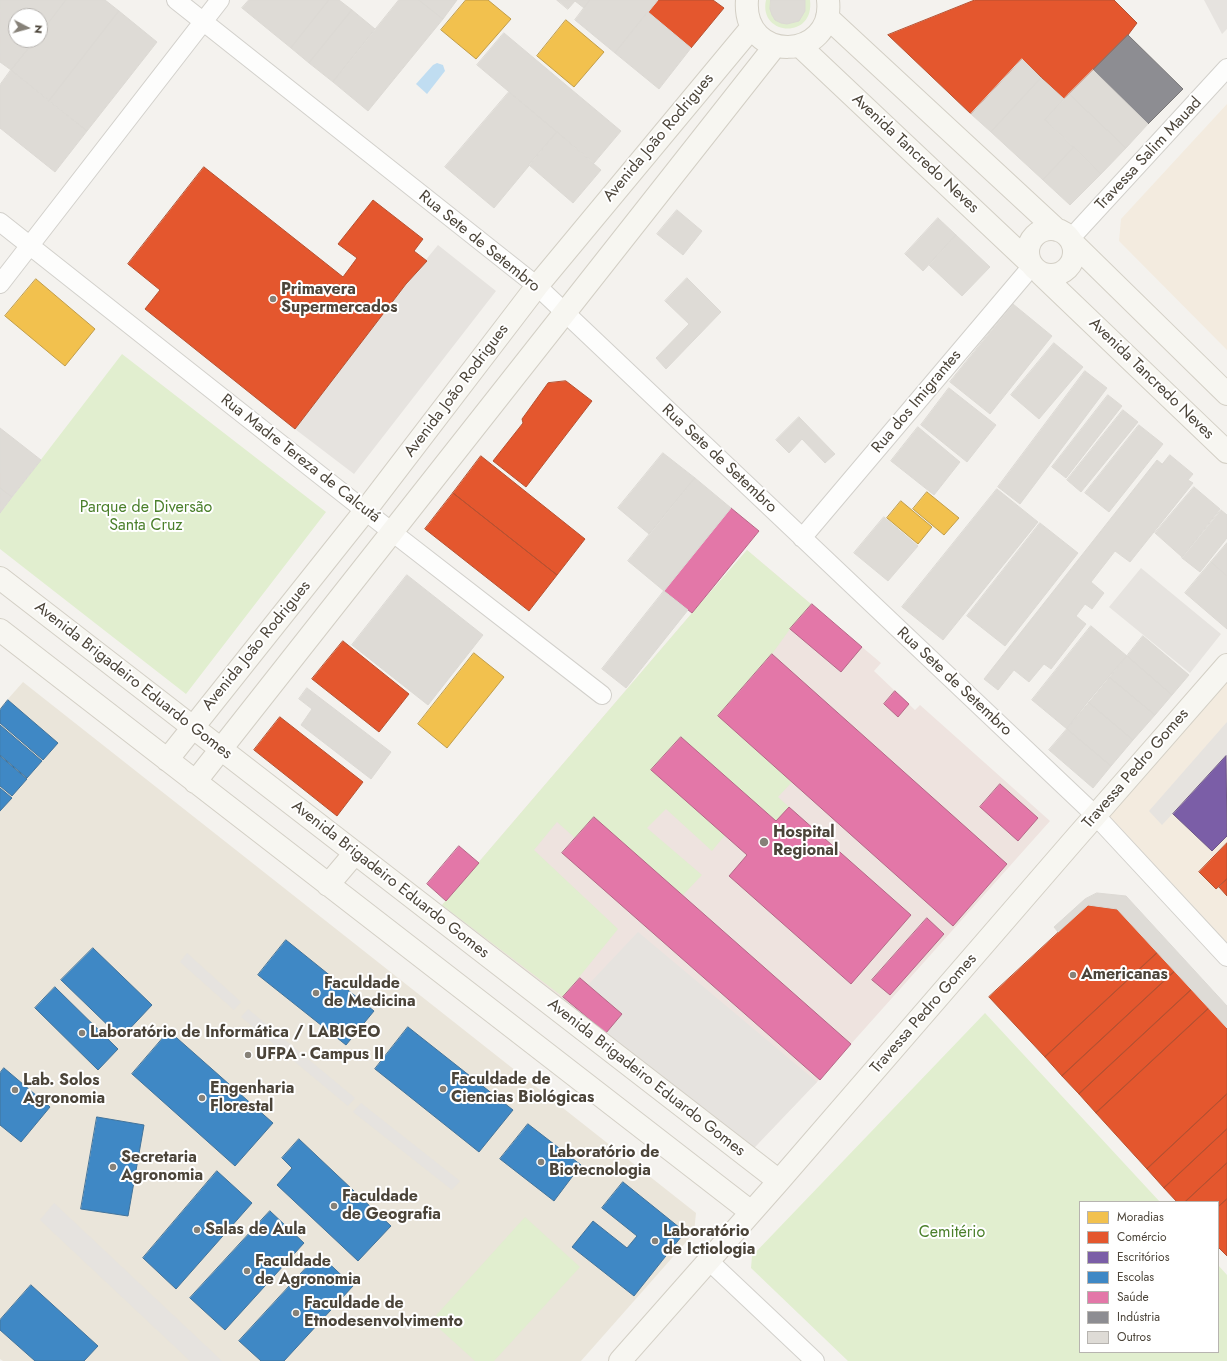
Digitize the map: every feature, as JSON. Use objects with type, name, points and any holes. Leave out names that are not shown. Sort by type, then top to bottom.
[{"type":"street","name":"Rua Sete de Setembro","points":[[176,0],[537,286],[1096,816],[1227,957]]},
{"type":"street","points":[[0,284],[220,0]]},
{"type":"street","points":[[747,0],[747,14],[752,27],[762,38],[775,46],[788,48],[800,46],[812,39],[822,29],[828,8],[1227,394]]},
{"type":"street","name":"Avenida João Rodrigues","points":[[167,760],[365,511],[537,286],[752,27]]},
{"type":"street","name":"Avenida João Rodrigues","points":[[195,782],[775,46]]},
{"type":"street","name":"Avenida Tancredo Neves","points":[[800,46],[1227,452]]},
{"type":"street","name":"Travessa Salim Mauad","points":[[1066,237],[1227,68]]},
{"type":"street","name":"Rua Madre Tereza de Calcutá","points":[[0,222],[365,511],[602,695]]},
{"type":"street","points":[[1049,229],[1066,237],[1074,249],[1074,256],[1067,269],[1055,276],[1034,268],[1027,256],[1030,241],[1035,235],[1049,229]]},
{"type":"street","name":"Rua dos Imigrantes","points":[[802,538],[1034,268]]},
{"type":"street","name":"Avenida Brigadeiro Eduardo Gomes","points":[[2,582],[193,727],[779,1181]]},
{"type":"street","points":[[0,630],[751,1212]]},
{"type":"street","name":"Travessa Pedro Gomes","points":[[620,1361],[779,1181],[1227,665]]},
{"type":"street","points":[[237,671],[263,695]]},
{"type":"street","points":[[328,885],[354,853]]},
{"type":"street","points":[[709,1261],[815,1361]]},
{"type":"shaded area","points":[[1204,0],[1227,0],[1227,29],[1222,34]]},
{"type":"shaded area","points":[[1227,104],[1227,350],[1119,241],[1121,219]]},
{"type":"shaded area","points":[[438,245],[496,291],[354,474],[295,429],[406,284]]},
{"type":"shaded area","name":"Hospital Regional","points":[[747,550],[881,663],[874,671],[915,710],[920,705],[1050,821],[817,1082],[754,1148],[442,905]]},
{"type":"shaded area","points":[[1141,568],[1221,634],[1190,673],[1109,607]]},
{"type":"shaded area","points":[[1227,673],[1227,949],[1102,816]]},
{"type":"shaded area","name":"UFPA - Campus II","points":[[23,682],[696,1213],[694,1233],[581,1361],[3,1361],[0,1359],[0,708]]},
{"type":"shaded area","points":[[1227,722],[1227,757],[1226,756],[1162,825],[1149,811]]},
{"type":"shaded area","points":[[638,932],[817,1082],[754,1148],[606,1033],[622,1014],[588,985]]},
{"type":"shaded area","points":[[187,953],[241,1002],[234,1010],[180,962]]},
{"type":"shaded area","points":[[248,1009],[355,1098],[348,1106],[241,1017]]},
{"type":"shaded area","points":[[361,1103],[460,1181],[452,1190],[353,1112]]},
{"type":"shaded area","points":[[54,1203],[222,1361],[190,1361],[40,1220]]},
{"type":"green space","points":[[766,0],[810,0],[809,13],[804,22],[796,27],[787,28],[778,26],[770,21],[766,12]]},
{"type":"green space","name":"Parque de Diversão Santa Cruz","points":[[122,354],[326,512],[186,694],[0,549],[0,513]]},
{"type":"green space","points":[[747,550],[812,605],[790,629],[772,654],[718,716],[792,782],[778,797],[789,807],[776,821],[681,737],[651,770],[725,835],[712,851],[666,809],[647,828],[702,875],[683,895],[594,817],[575,838],[557,822],[534,850],[618,929],[563,997],[442,905]]},
{"type":"green space","name":"Cemitério","points":[[985,1013],[1159,1201],[1079,1201],[1079,1353],[1219,1353],[1219,1266],[1227,1275],[1227,1361],[848,1361],[751,1268],[752,1256]]},
{"type":"green space","points":[[525,1217],[580,1267],[494,1361],[475,1361],[431,1321]]},
{"type":"water","points":[[437,63],[443,65],[445,71],[427,94],[416,84],[433,65]]},
{"type":"building: Moradias","points":[[466,0],[488,0],[511,19],[476,59],[441,30]]},
{"type":"building: Moradias","points":[[566,20],[604,52],[574,87],[537,56]]},
{"type":"building: Moradias","points":[[36,279],[95,329],[65,366],[5,316]]},
{"type":"building: Moradias","points":[[927,492],[959,518],[944,535],[913,509]]},
{"type":"building: Moradias","points":[[901,501],[932,527],[918,544],[887,518]]},
{"type":"building: Moradias","points":[[474,653],[504,677],[447,748],[418,724]]},
{"type":"building: Comércio","points":[[658,0],[713,0],[724,8],[691,48],[648,12]]},
{"type":"building: Comércio","points":[[975,0],[1114,0],[1137,23],[1128,35],[1064,99],[1022,59],[971,114],[888,35]]},
{"type":"building: Comércio","name":"Primavera Supermercados","points":[[204,167],[343,277],[357,258],[338,244],[373,200],[423,239],[414,251],[427,261],[406,284],[295,429],[145,309],[160,290],[128,264]]},
{"type":"building: Comércio","points":[[566,381],[592,401],[526,487],[493,461],[523,423],[522,419],[548,383]]},
{"type":"building: Comércio","points":[[481,456],[585,539],[557,575],[453,493]]},
{"type":"building: Comércio","points":[[453,493],[557,575],[529,611],[425,529]]},
{"type":"building: Comércio","points":[[343,641],[409,694],[379,732],[312,679]]},
{"type":"building: Comércio","points":[[280,717],[363,782],[337,816],[254,750]]},
{"type":"building: Comércio","points":[[1227,843],[1227,879],[1216,889],[1199,872]]},
{"type":"building: Comércio","points":[[1227,879],[1227,896],[1219,887]]},
{"type":"building: Comércio","name":"Americanas","points":[[1088,905],[1117,909],[1158,952],[1045,1057],[989,997]]},
{"type":"building: Comércio","points":[[1158,952],[1175,971],[1062,1076],[1045,1057]]},
{"type":"building: Comércio","points":[[1175,971],[1192,989],[1079,1094],[1062,1076]]},
{"type":"building: Comércio","points":[[1192,989],[1209,1008],[1096,1113],[1079,1094]]},
{"type":"building: Comércio","points":[[1209,1008],[1227,1028],[1227,1094],[1147,1169],[1096,1113]]},
{"type":"building: Comércio","points":[[1227,1094],[1227,1129],[1164,1188],[1147,1169]]},
{"type":"building: Comércio","points":[[1227,1129],[1227,1163],[1186,1201],[1176,1201],[1164,1188]]},
{"type":"building: Comércio","points":[[1227,1163],[1227,1199],[1219,1206],[1219,1201],[1186,1201]]},
{"type":"building: Comércio","points":[[1227,1199],[1227,1256],[1219,1248],[1219,1206]]},
{"type":"building: Escritórios","points":[[1226,756],[1227,836],[1212,851],[1173,814]]},
{"type":"building: Escolas","points":[[8,700],[58,743],[43,760],[0,723],[0,710]]},
{"type":"building: Escolas","points":[[0,725],[42,761],[27,778],[0,755]]},
{"type":"building: Escolas","points":[[0,756],[27,779],[12,796],[0,786]]},
{"type":"building: Escolas","points":[[0,788],[12,798],[0,811]]},
{"type":"building: Escolas","name":"Faculdade de Medicina","points":[[286,940],[374,1011],[346,1045],[258,975]]},
{"type":"building: Escolas","points":[[93,948],[152,1005],[121,1038],[61,980]]},
{"type":"building: Escolas","name":"Laboratório de Informática / LABIGEO","points":[[55,987],[118,1049],[98,1070],[35,1008]]},
{"type":"building: Escolas","name":"Faculdade de Ciencias Biológicas","points":[[408,1027],[513,1110],[479,1152],[375,1069]]},
{"type":"building: Escolas","name":"Engenharia Florestal","points":[[169,1031],[273,1123],[235,1166],[132,1074]]},
{"type":"building: Escolas","name":"Lab. Solos Agronomia","points":[[4,1068],[50,1107],[21,1142],[0,1125],[0,1073]]},
{"type":"building: Escolas","name":"Secretaria Agronomia","points":[[97,1117],[144,1125],[128,1216],[81,1209]]},
{"type":"building: Escolas","name":"Laboratório de Biotecnologia","points":[[528,1124],[581,1165],[554,1201],[500,1159]]},
{"type":"building: Escolas","name":"Faculdade de Geografia","points":[[299,1139],[391,1226],[358,1261],[277,1185],[292,1168],[282,1158]]},
{"type":"building: Escolas","name":"Salas de Aula","points":[[217,1171],[252,1203],[176,1289],[143,1258]]},
{"type":"building: Escolas","name":"Laboratório de Ictiologia","points":[[623,1182],[685,1232],[634,1296],[572,1247],[593,1221],[627,1248],[637,1236],[602,1208]]},
{"type":"building: Escolas","name":"Faculdade de Agronomia","points":[[270,1211],[304,1243],[225,1330],[190,1298]]},
{"type":"building: Escolas","name":"Faculdade de Etnodesenvolvimento","points":[[319,1254],[353,1286],[284,1361],[261,1361],[239,1341]]},
{"type":"building: Escolas","points":[[31,1285],[98,1346],[84,1361],[35,1361],[0,1330],[0,1320]]},
{"type":"building: Saúde","points":[[731,508],[759,531],[692,613],[664,591]]},
{"type":"building: Saúde","points":[[812,604],[862,647],[841,672],[790,629]]},
{"type":"building: Saúde","points":[[772,654],[1007,864],[953,926],[718,716]]},
{"type":"building: Saúde","points":[[895,691],[909,704],[898,717],[884,704]]},
{"type":"building: Saúde","points":[[681,737],[776,821],[789,807],[911,915],[851,984],[729,876],[747,855],[651,770]]},
{"type":"building: Saúde","points":[[1000,784],[1038,818],[1018,841],[980,807]]},
{"type":"building: Saúde","points":[[594,817],[851,1044],[820,1080],[562,853]]},
{"type":"building: Saúde","points":[[459,846],[479,863],[446,901],[427,884]]},
{"type":"building: Saúde","points":[[927,918],[944,934],[890,995],[872,980]]},
{"type":"building: Saúde","points":[[580,978],[622,1014],[606,1033],[563,997]]},
{"type":"building: Indústria","points":[[1128,35],[1183,89],[1148,124],[1093,70]]},
{"type":"building: Outros","points":[[0,0],[66,0],[48,24],[48,8],[8,8],[8,48],[29,48],[11,70],[0,62]]},
{"type":"building: Outros","points":[[66,0],[105,0],[119,11],[49,101],[11,70],[29,48],[48,48],[48,24]]},
{"type":"building: Outros","points":[[249,0],[329,0],[291,48],[242,8]]},
{"type":"building: Outros","points":[[329,0],[339,0],[352,10],[309,63],[291,48]]},
{"type":"building: Outros","points":[[399,0],[419,0],[443,19],[368,111],[333,82]]},
{"type":"building: Outros","points":[[419,0],[457,0],[443,19]]},
{"type":"building: Outros","points":[[557,0],[590,0],[584,8],[575,1],[568,9]]},
{"type":"building: Outros","points":[[590,0],[658,0],[615,53],[575,20]]},
{"type":"building: Outros","points":[[771,0],[805,0],[805,11],[799,21],[787,24],[781,23],[775,20],[772,15],[770,9]]},
{"type":"building: Outros","points":[[352,10],[375,29],[333,82],[309,63]]},
{"type":"building: Outros","points":[[119,11],[157,42],[87,131],[49,101]]},
{"type":"building: Outros","points":[[648,12],[691,48],[659,89],[615,53]]},
{"type":"building: Outros","points":[[504,33],[621,131],[594,163],[477,65]]},
{"type":"building: Outros","points":[[1022,59],[1041,78],[991,132],[971,114]]},
{"type":"building: Outros","points":[[11,70],[87,131],[55,172],[0,128],[0,85]]},
{"type":"building: Outros","points":[[1093,70],[1148,124],[1126,148],[1069,94]]},
{"type":"building: Outros","points":[[1041,78],[1064,99],[1045,120],[1074,147],[1043,180],[991,132]]},
{"type":"building: Outros","points":[[509,92],[557,132],[494,208],[445,167]]},
{"type":"building: Outros","points":[[1069,94],[1126,148],[1101,174],[1045,120]]},
{"type":"building: Outros","points":[[557,132],[601,170],[573,203],[529,165]]},
{"type":"building: Outros","points":[[1074,147],[1101,174],[1070,205],[1043,180]]},
{"type":"building: Outros","points":[[677,210],[702,231],[683,255],[657,234]]},
{"type":"building: Outros","points":[[938,218],[956,235],[923,271],[905,254]]},
{"type":"building: Outros","points":[[956,235],[990,267],[962,296],[929,265]]},
{"type":"building: Outros","points":[[687,278],[721,312],[666,369],[656,358],[689,324],[665,301]]},
{"type":"building: Outros","points":[[1013,304],[1052,336],[990,414],[950,382]]},
{"type":"building: Outros","points":[[1054,343],[1083,367],[1039,419],[1011,395]]},
{"type":"building: Outros","points":[[1085,371],[1107,388],[1020,504],[998,487]]},
{"type":"building: Outros","points":[[949,388],[996,425],[967,462],[921,425]]},
{"type":"building: Outros","points":[[1108,395],[1122,406],[1066,478],[1052,467]]},
{"type":"building: Outros","points":[[1123,410],[1138,422],[1081,492],[1067,480]]},
{"type":"building: Outros","points":[[799,417],[835,454],[825,463],[802,439],[789,453],[776,440]]},
{"type":"building: Outros","points":[[1139,425],[1163,444],[1109,512],[1085,493]]},
{"type":"building: Outros","points":[[918,427],[960,462],[934,495],[891,461]]},
{"type":"building: Outros","points":[[0,428],[41,460],[12,497],[0,488]]},
{"type":"building: Outros","points":[[663,453],[695,478],[649,534],[618,508]]},
{"type":"building: Outros","points":[[1170,455],[1193,474],[1188,480],[1193,483],[1130,562],[1115,551],[1091,582],[1104,593],[1092,609],[1085,604],[1076,616],[1086,624],[1051,669],[1044,664],[1029,682],[1014,670],[998,690],[984,679],[1157,460],[1162,464]]},
{"type":"building: Outros","points":[[695,478],[731,508],[664,591],[628,561]]},
{"type":"building: Outros","points":[[1194,487],[1220,509],[1182,557],[1155,533]]},
{"type":"building: Outros","points":[[0,488],[12,497],[0,513]]},
{"type":"building: Outros","points":[[997,489],[1038,522],[943,640],[902,607]]},
{"type":"building: Outros","points":[[1221,510],[1227,515],[1227,538],[1200,572],[1182,558]]},
{"type":"building: Outros","points":[[884,517],[918,546],[888,581],[854,553]]},
{"type":"building: Outros","points":[[1040,523],[1078,553],[1005,646],[967,616]]},
{"type":"building: Outros","points":[[1227,543],[1227,576],[1211,562]]},
{"type":"building: Outros","points":[[1211,562],[1227,576],[1227,629],[1185,593]]},
{"type":"building: Outros","points":[[407,575],[483,635],[428,705],[352,645]]},
{"type":"building: Outros","points":[[664,591],[688,610],[626,688],[602,669]]},
{"type":"building: Outros","points":[[1091,626],[1127,656],[1067,729],[1032,700]]},
{"type":"building: Outros","points":[[1143,636],[1189,675],[1172,695],[1127,656]]},
{"type":"building: Outros","points":[[1127,656],[1172,695],[1155,715],[1109,677]]},
{"type":"building: Outros","points":[[1109,677],[1155,715],[1133,740],[1088,702]]},
{"type":"building: Outros","points":[[307,688],[391,752],[371,779],[301,725],[312,709],[299,699]]},
{"type":"building: Outros","points":[[1088,702],[1133,740],[1111,766],[1067,729]]},
{"type":"building: Outros","points":[[1067,729],[1111,766],[1093,788],[1049,750]]},
{"type":"building: Outros","points":[[1097,893],[1126,896],[1227,1006],[1227,1028],[1117,909],[1088,905],[1058,932],[1054,927],[1085,899]]},
{"type":"place","name":"Primavera Supermercados","points":[[273,299]]},
{"type":"place","name":"Hospital Regional","points":[[764,842]]},
{"type":"place","name":"Americanas","points":[[1073,975]]},
{"type":"place","name":"Faculdade de Medicina","points":[[316,993]]},
{"type":"place","name":"Laboratório de Informática / LABIGEO","points":[[82,1033]]},
{"type":"place","name":"UFPA - Campus II","points":[[248,1055]]},
{"type":"place","name":"Faculdade de Ciencias Biológicas","points":[[443,1089]]},
{"type":"place","name":"Lab. Solos Agronomia","points":[[15,1090]]},
{"type":"place","name":"Engenharia Florestal","points":[[202,1098]]},
{"type":"place","name":"Laboratório de Biotecnologia","points":[[541,1162]]},
{"type":"place","name":"Secretaria Agronomia","points":[[113,1167]]},
{"type":"place","name":"Faculdade de Geografia","points":[[334,1206]]},
{"type":"place","name":"Salas de Aula","points":[[197,1230]]},
{"type":"place","name":"Laboratório de Ictiologia","points":[[655,1241]]},
{"type":"place","name":"Faculdade de Agronomia","points":[[247,1271]]},
{"type":"place","name":"Faculdade de Etnodesenvolvimento","points":[[296,1313]]}]
